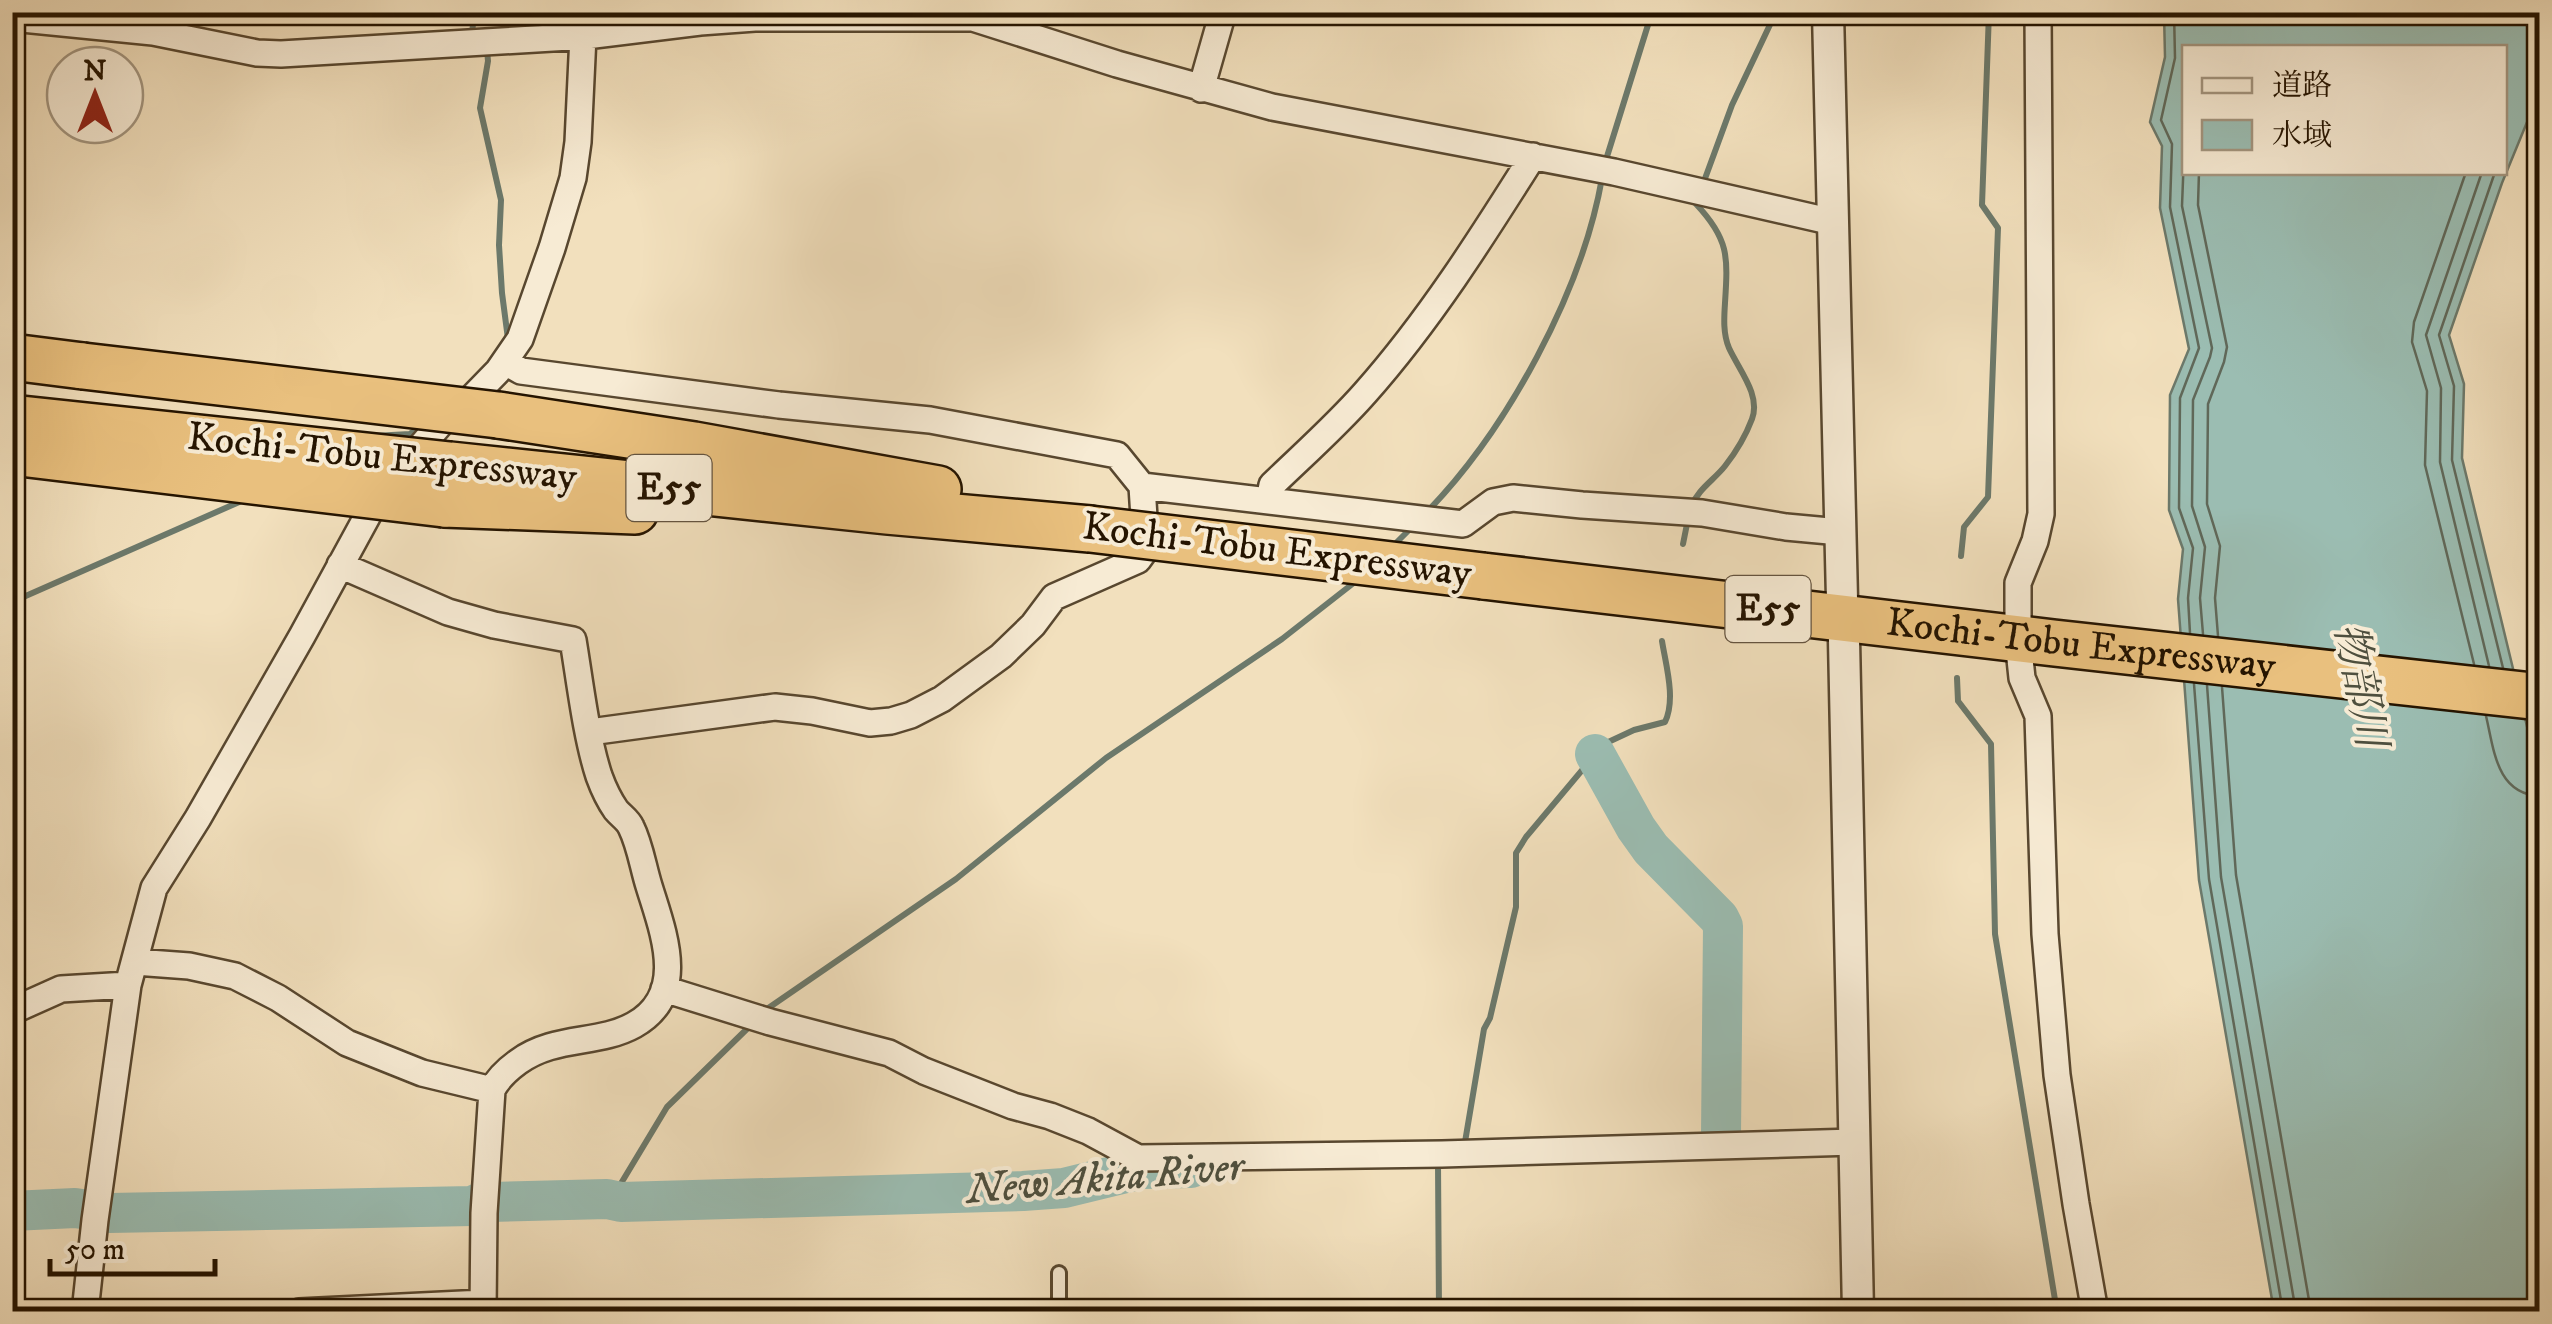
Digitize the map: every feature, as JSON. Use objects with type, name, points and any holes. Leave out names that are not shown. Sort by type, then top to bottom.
[{"type":"highway","points":[[12,357],[488,403],[959,493],[1090,529]]},
{"type":"highway","name":"Kochi-Tobu Expressway","points":[[12,418],[647,512],[887,511],[1090,529],[2540,697]]},
{"type":"highway","points":[[12,452],[447,485]]},
{"type":"street","points":[[1201,89],[1223,12]]},
{"type":"street","points":[[1828,12],[1842,599]]},
{"type":"street","points":[[2038,12],[2041,514],[2018,583],[2031,641],[2022,678],[2038,716],[2045,934],[2057,1075],[2095,1312]]},
{"type":"street","points":[[12,18],[47,17],[153,32],[257,53],[316,54],[586,28],[755,18],[974,18],[1272,108],[1534,156],[1833,222]]},
{"type":"street","points":[[85,1312],[132,973],[154,888],[198,818],[369,514],[442,423],[488,403],[520,338],[573,178],[586,28]]},
{"type":"street","points":[[1269,501],[1272,485],[1364,394],[1414,333],[1534,156]]},
{"type":"street","points":[[12,342],[488,403]]},
{"type":"street","points":[[506,362],[521,371],[779,406],[930,420],[1117,454],[1142,486],[1146,549],[1138,560],[1054,597],[1033,625],[1001,656],[942,699],[912,715],[870,723],[775,707],[590,732]]},
{"type":"street","points":[[12,473],[369,514]]},
{"type":"street","points":[[1142,486],[1463,524],[1493,502],[1513,498],[1702,514],[1840,532]]},
{"type":"street","points":[[300,1312],[483,1307],[484,1213],[492,1090],[497,1080],[541,1048],[631,1027],[653,1008],[664,989],[668,971],[666,944],[630,825],[614,808],[594,762],[573,640],[494,626],[448,612],[340,566]]},
{"type":"street","points":[[1844,640],[1858,1312]]},
{"type":"street","points":[[12,1012],[61,988],[190,966],[235,976],[278,998],[346,1044],[422,1072],[492,1090]]},
{"type":"street","points":[[664,989],[890,1053],[924,1071],[1088,1131],[1138,1158],[1854,1142]]},
{"type":"lane","points":[[1059,1273],[1059,1312]]},
{"type":"water","name":"物部川","points":[[2164,13],[2539,13],[2539,93],[2507,171],[2507,45],[2182,45],[2182,175],[2505,175],[2449,335],[2464,384],[2462,458],[2539,776],[2539,1311],[2274,1311],[2199,880],[2178,599],[2183,549],[2169,510],[2170,395],[2189,349],[2160,208],[2162,146],[2150,122],[2165,57]]},
{"type":"waterway","points":[[472,35],[474,12]]},
{"type":"waterway","points":[[1605,163],[1652,12]]},
{"type":"waterway","points":[[1703,184],[1732,105],[1776,12]]},
{"type":"waterway","points":[[1961,556],[1964,527],[1988,497],[1998,228],[1982,205],[1989,12]]},
{"type":"waterway","points":[[487,50],[480,108],[501,200],[499,245],[508,339]]},
{"type":"waterway","points":[[1426,513],[1485,442],[1537,357],[1577,267],[1602,178]]},
{"type":"waterway","points":[[1691,507],[1737,449],[1754,410],[1748,383],[1726,337],[1724,249],[1715,228],[1696,204],[1698,199]]},
{"type":"waterway","points":[[373,436],[410,434],[422,425]]},
{"type":"waterway","points":[[12,602],[246,499]]},
{"type":"waterway","points":[[1683,544],[1688,519]]},
{"type":"waterway","points":[[1391,548],[1414,525]]},
{"type":"waterway","points":[[764,1011],[956,879],[1106,758],[1282,639],[1360,578]]},
{"type":"waterway","points":[[1465,1142],[1484,1029],[1490,1018],[1516,907],[1516,853],[1604,744],[1665,722],[1670,693],[1662,641]]},
{"type":"waterway","points":[[1957,678],[1958,701],[1991,744],[1995,934],[2057,1312]]},
{"type":"waterway","name":"New Akita River","points":[[1595,754],[1651,849],[1723,926],[1721,1135]]},
{"type":"waterway","points":[[611,1200],[667,1107],[751,1025]]},
{"type":"waterway","points":[[1438,1163],[1439,1312]]},
{"type":"waterway","name":"New Akita River","points":[[490,1202],[1023,1191],[1064,1188],[1142,1169],[1191,1168]]},
{"type":"waterway","name":"New Akita River","points":[[12,1211],[75,1208],[109,1213],[479,1203]]}]
